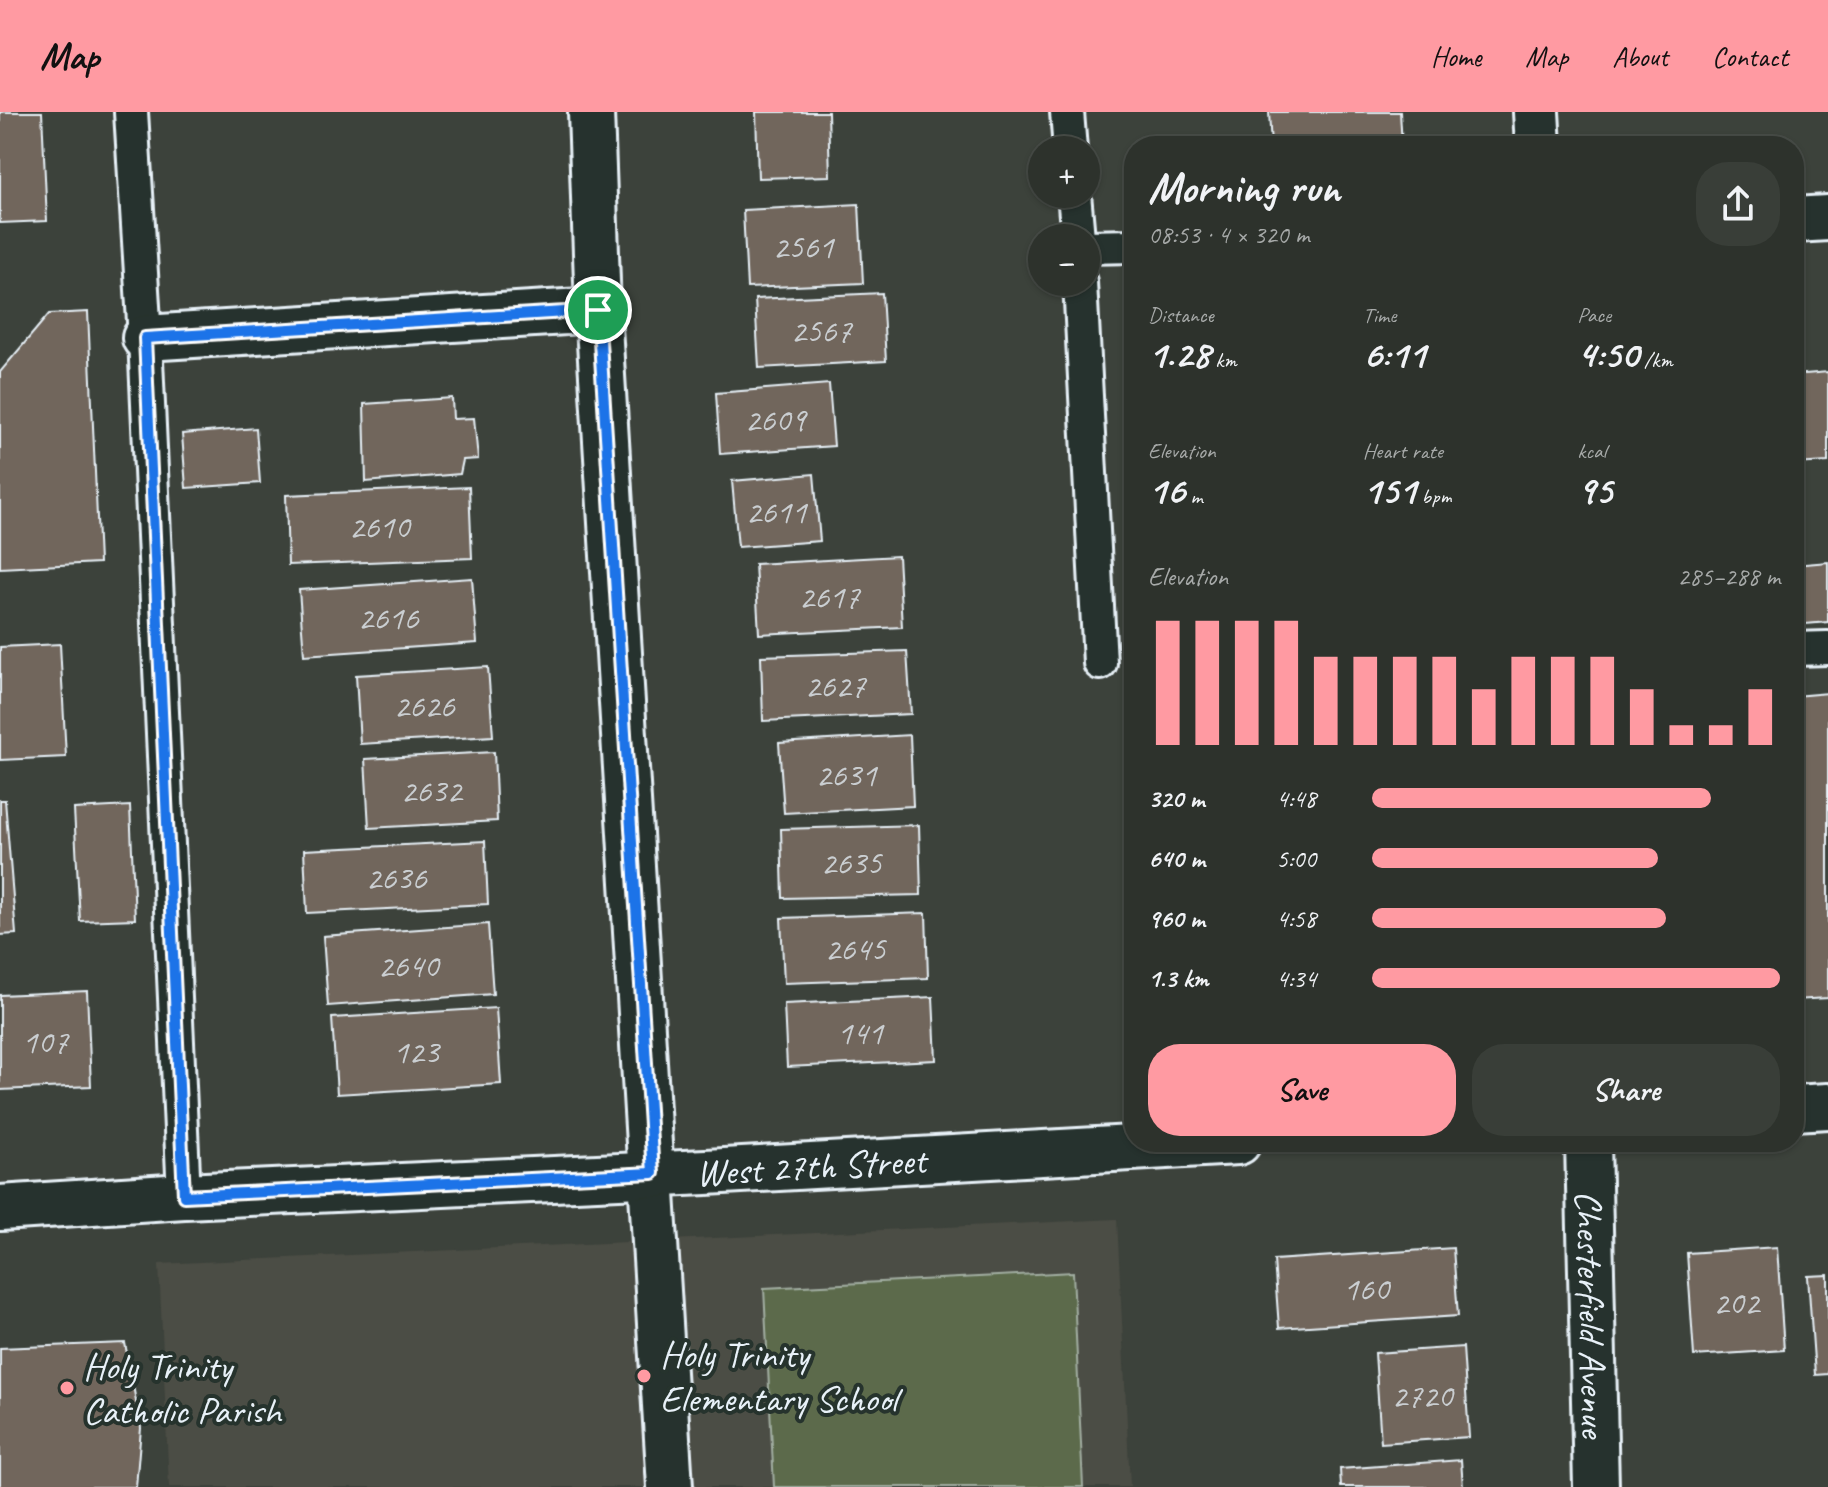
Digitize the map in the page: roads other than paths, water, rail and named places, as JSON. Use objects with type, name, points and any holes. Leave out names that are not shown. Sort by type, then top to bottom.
[{"type":"street","points":[[591,112],[598,310],[670,1487]]},
{"type":"street","points":[[1536,112],[1537,136]]},
{"type":"street","points":[[1804,219],[1828,218]]},
{"type":"street","points":[[145,338],[598,310]]},
{"type":"street","points":[[1804,1107],[1828,1106]]},
{"type":"street","name":"West 27th Street","points":[[0,1208],[1124,1148]]},
{"type":"street","name":"Chesterfield Avenue","points":[[1588,1152],[1596,1487]]},
{"type":"lane","points":[[131,112],[145,338],[184,1196]]},
{"type":"lane","points":[[1067,112],[1069,136]]},
{"type":"lane","points":[[1100,247],[1124,246]]},
{"type":"lane","points":[[1081,296],[1100,663]]},
{"type":"lane","points":[[1804,649],[1828,648]]},
{"type":"place","name":"Holy Trinity Elementary School","points":[[644,1376]]},
{"type":"place","name":"Holy Trinity Catholic Parish","points":[[67,1388]]}]
